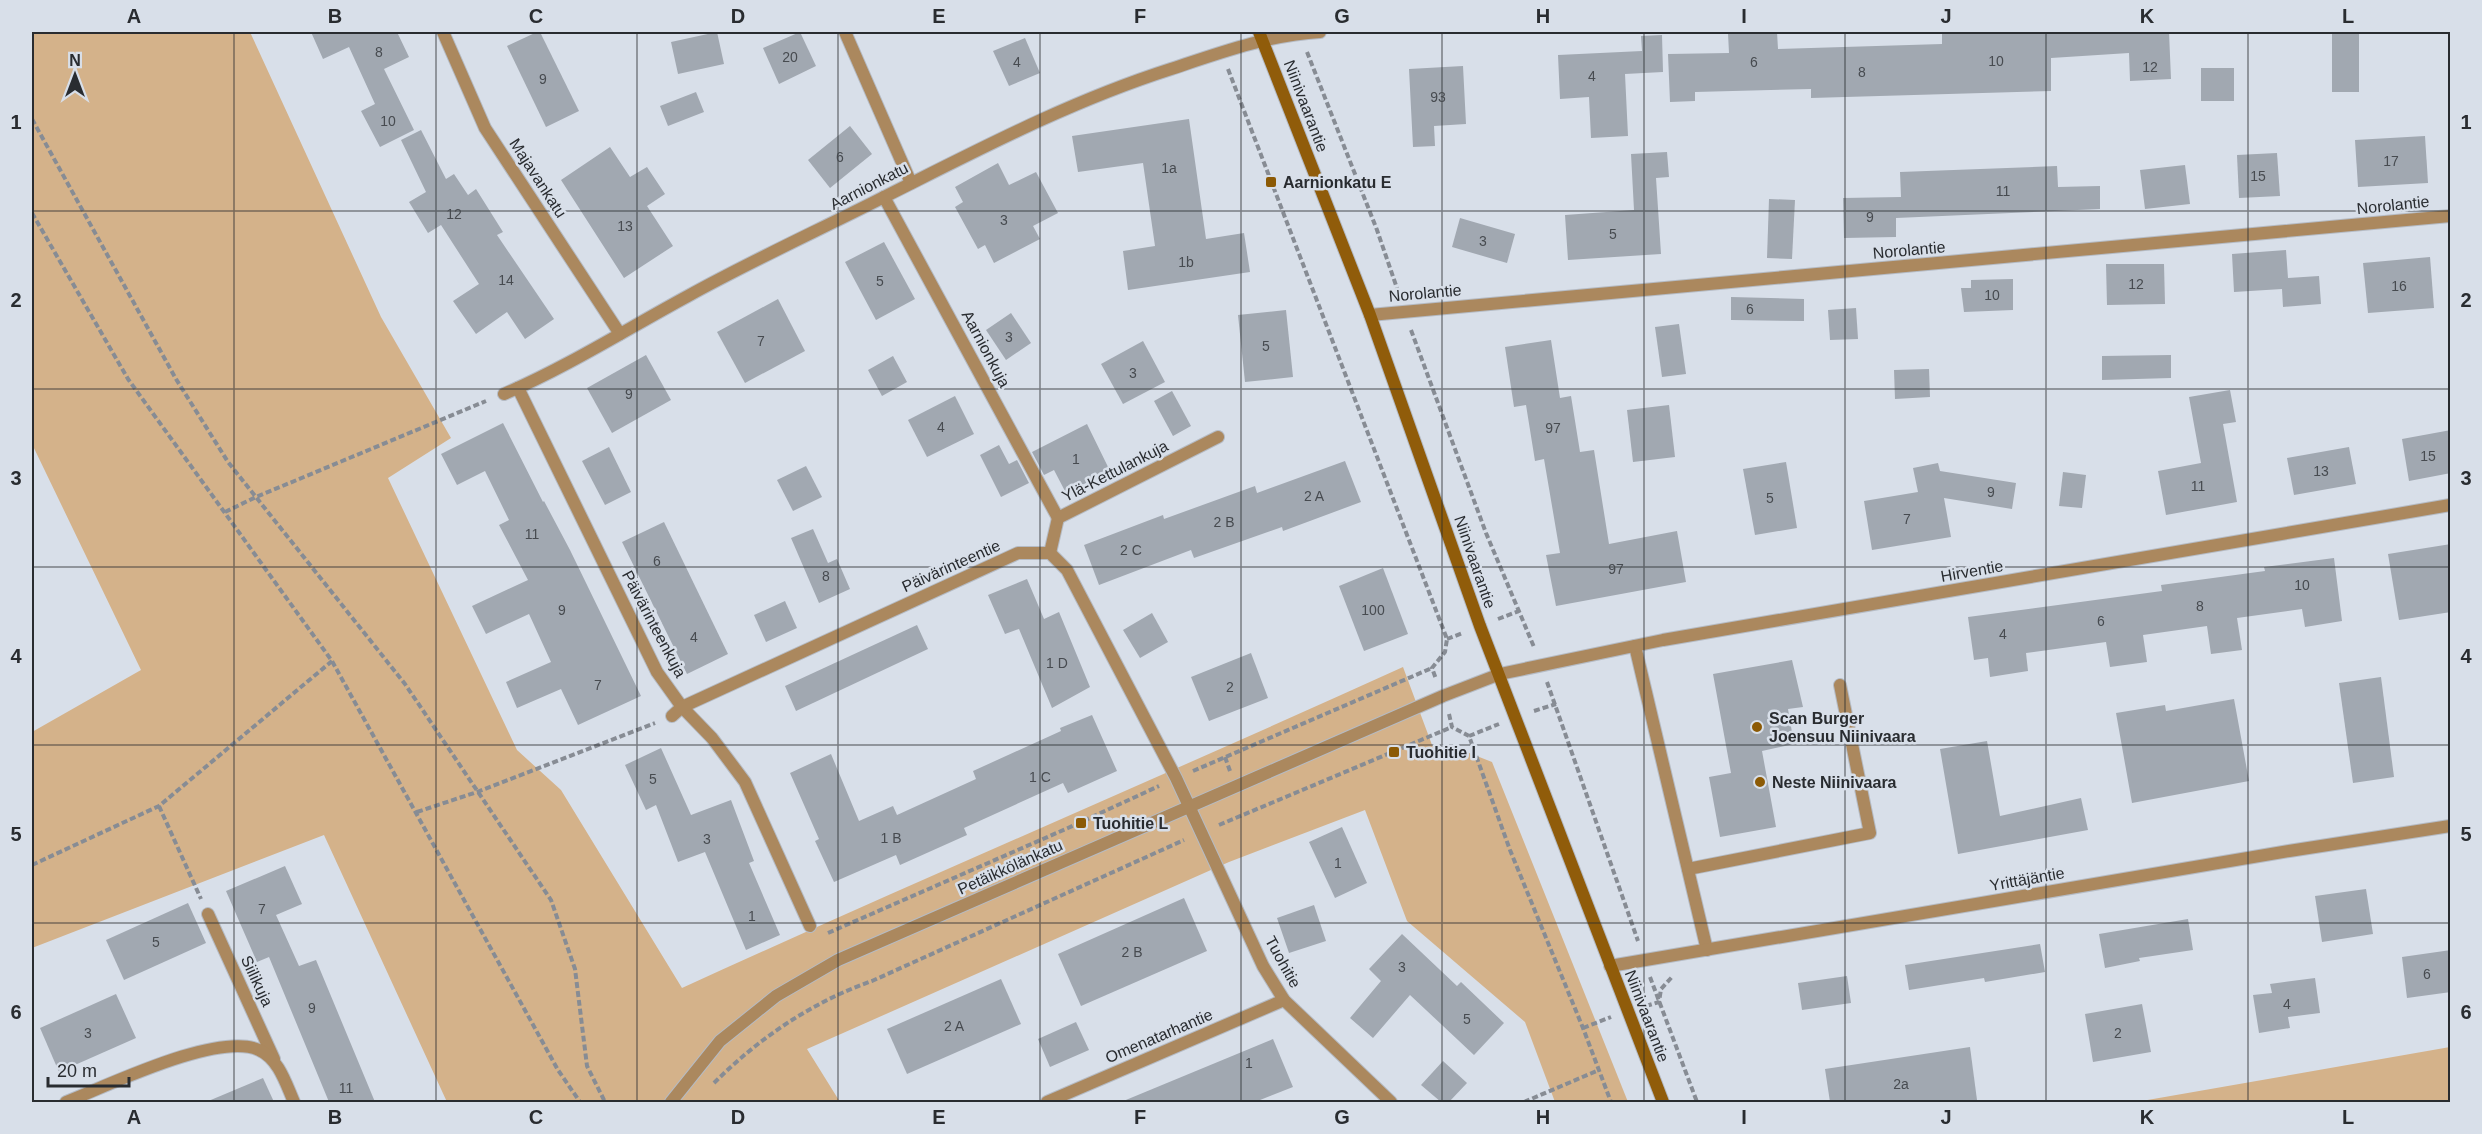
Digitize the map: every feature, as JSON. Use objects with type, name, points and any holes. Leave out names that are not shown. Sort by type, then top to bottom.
[{"type":"main road","name":"Niinivaarantie","points":[[1261,36],[1370,315],[1480,626],[1663,1102]]},
{"type":"street","name":"Majavankatu","points":[[443,32],[485,128],[620,334]]},
{"type":"street","points":[[845,32],[911,183]]},
{"type":"street","name":"Aarnionkatu","points":[[504,394],[690,295],[1040,118],[1119,85],[1222,52],[1261,36],[1320,32]]},
{"type":"street","name":"Aarnionkuja","points":[[884,197],[1058,518]]},
{"type":"street","name":"Norolantie","points":[[1370,315],[2451,216]]},
{"type":"street","name":"Päivärinteenkuja","points":[[518,388],[677,712],[712,738],[745,782],[810,926]]},
{"type":"street","name":"Ylä-Kettulankuja","points":[[1050,553],[1058,518],[1218,437]]},
{"type":"street","name":"Hirventie","points":[[1500,674],[1635,646],[2451,505]]},
{"type":"street","name":"Päivärinteentie","points":[[677,712],[1018,553],[1050,553]]},
{"type":"street","points":[[1050,553],[1067,570],[1190,806]]},
{"type":"street","points":[[1635,646],[1707,950]]},
{"type":"street","name":"Petäikkölänkatu","points":[[671,1102],[720,1041],[776,996],[838,960],[1443,696],[1500,674]]},
{"type":"street","points":[[1688,869],[1870,833],[1840,685]]},
{"type":"street","name":"Tuohitie","points":[[1190,806],[1263,966],[1284,999],[1391,1102]]},
{"type":"street","name":"Yrittäjäntie","points":[[1610,966],[2289,851],[2451,826]]},
{"type":"street","name":"Siilikuja","points":[[208,914],[294,1102]]},
{"type":"street","name":"Omenatarhantie","points":[[1047,1102],[1284,999]]},
{"type":"street","points":[[66,1102],[181,1057],[212,1049],[243,1046],[260,1050],[276,1062]]},
{"type":"path","points":[[1299,33],[1377,230],[1486,533],[1541,666],[1645,961],[1698,1102]]},
{"type":"path","points":[[820,937],[1176,778],[1432,668],[1445,652],[1447,639],[1222,52]]},
{"type":"path","points":[[32,119],[176,379],[228,462],[405,684],[551,900],[575,969],[587,1066],[605,1102]]},
{"type":"path","points":[[32,213],[128,378],[332,660],[558,1070],[580,1102]]},
{"type":"path","points":[[225,512],[504,394]]},
{"type":"path","points":[[32,865],[159,806],[332,660]]},
{"type":"path","points":[[1432,668],[1452,727],[1469,736],[1510,850],[1611,1102]]},
{"type":"path","points":[[417,812],[477,792],[677,712]]},
{"type":"path","points":[[711,1086],[776,1029],[849,989],[872,981],[1201,832],[1452,727]]},
{"type":"path","points":[[159,806],[208,914]]},
{"type":"path","points":[[1524,1102],[1599,1070]]},
{"type":"shaded area","points":[[32,32],[250,32],[381,317],[451,438],[388,478],[517,750],[561,790],[682,988],[1403,667],[1435,753],[1464,751],[1492,762],[1628,1102],[1555,1102],[1525,1022],[1407,921],[1365,810],[1229,862],[807,1049],[840,1102],[447,1102],[324,835],[32,948],[32,732],[141,670],[32,444]]},
{"type":"shaded area","points":[[2450,1047],[2450,1102],[2136,1102]]},
{"type":"building","points":[[311,32],[397,32],[409,57],[384,69],[414,130],[380,147],[361,111],[375,104],[349,47],[323,59]]},
{"type":"building","points":[[540,32],[579,111],[546,127],[507,46]]},
{"type":"building","points":[[717,32],[724,64],[678,74],[671,42]]},
{"type":"building","points":[[800,32],[816,66],[779,84],[763,48]]},
{"type":"building","points":[[1777,32],[1778,49],[1942,44],[1942,32],[2169,32],[2171,79],[2130,81],[2129,53],[2051,58],[2051,91],[1811,98],[1811,89],[1695,92],[1695,101],[1670,102],[1668,54],[1729,53],[1728,33]]},
{"type":"building","points":[[2332,32],[2359,32],[2359,92],[2332,92]]},
{"type":"building","points":[[1662,35],[1663,72],[1625,74],[1628,136],[1591,138],[1589,97],[1560,99],[1558,55],[1642,51],[1641,36]]},
{"type":"building","points":[[1025,38],[1040,73],[1009,86],[993,51]]},
{"type":"building","points":[[1463,66],[1466,124],[1434,126],[1435,146],[1413,147],[1409,69]]},
{"type":"building","points":[[2201,68],[2234,68],[2234,101],[2201,101]]},
{"type":"building","points":[[696,92],[704,112],[668,126],[660,106]]},
{"type":"building","points":[[1189,119],[1206,239],[1244,233],[1250,272],[1128,290],[1123,251],[1155,246],[1143,163],[1078,172],[1072,136]]},
{"type":"building","points":[[850,126],[872,154],[830,188],[808,160]]},
{"type":"building","points":[[421,130],[446,179],[454,174],[468,195],[476,189],[503,232],[497,235],[554,319],[525,339],[507,312],[476,334],[453,301],[479,284],[441,225],[428,233],[409,202],[426,192],[401,140]]},
{"type":"building","points":[[2425,136],[2428,183],[2358,187],[2355,140]]},
{"type":"building","points":[[610,147],[630,177],[647,167],[665,194],[647,206],[673,246],[624,278],[561,180]]},
{"type":"building","points":[[1667,152],[1669,177],[1656,178],[1661,254],[1568,260],[1565,215],[1634,210],[1631,154]]},
{"type":"building","points":[[2277,153],[2280,196],[2239,198],[2237,155]]},
{"type":"building","points":[[998,163],[1009,185],[1036,172],[1058,213],[1033,226],[1040,239],[994,263],[985,245],[978,249],[955,207],[963,202],[955,187]]},
{"type":"building","points":[[2185,165],[2190,204],[2145,209],[2140,170]]},
{"type":"building","points":[[2057,166],[2058,187],[2100,186],[2100,209],[1896,218],[1896,237],[1844,238],[1843,198],[1901,197],[1900,172]]},
{"type":"building","points":[[1769,199],[1795,200],[1792,259],[1767,258]]},
{"type":"building","points":[[1460,218],[1515,234],[1507,263],[1452,247]]},
{"type":"building","points":[[884,242],[915,299],[876,320],[845,262]]},
{"type":"building","points":[[2286,250],[2288,278],[2319,276],[2321,304],[2283,307],[2282,289],[2234,292],[2232,254]]},
{"type":"building","points":[[2430,257],[2434,308],[2368,313],[2363,263]]},
{"type":"building","points":[[2106,264],[2164,264],[2165,304],[2107,305]]},
{"type":"building","points":[[2013,279],[2013,310],[1964,312],[1961,288],[1971,288],[1971,280]]},
{"type":"building","points":[[1731,297],[1804,299],[1804,321],[1731,320]]},
{"type":"building","points":[[778,299],[805,351],[745,383],[717,332]]},
{"type":"building","points":[[1856,308],[1858,339],[1830,340],[1828,310]]},
{"type":"building","points":[[1286,310],[1293,377],[1245,382],[1238,315]]},
{"type":"building","points":[[1011,313],[1031,343],[1006,360],[986,330]]},
{"type":"building","points":[[1679,324],[1686,374],[1662,377],[1655,327]]},
{"type":"building","points":[[1551,340],[1560,398],[1571,396],[1580,452],[1594,450],[1609,544],[1677,531],[1686,582],[1556,606],[1546,555],[1560,553],[1544,459],[1535,461],[1526,405],[1514,407],[1505,347]]},
{"type":"building","points":[[1143,341],[1165,382],[1123,404],[1101,364]]},
{"type":"building","points":[[646,355],[671,400],[612,433],[587,388]]},
{"type":"building","points":[[2171,355],[2171,378],[2102,380],[2102,356]]},
{"type":"building","points":[[893,356],[907,382],[882,396],[868,370]]},
{"type":"building","points":[[1929,369],[1930,397],[1895,399],[1894,370]]},
{"type":"building","points":[[2230,390],[2236,422],[2223,424],[2237,502],[2166,515],[2158,471],[2201,463],[2189,397]]},
{"type":"building","points":[[1172,391],[1191,426],[1173,436],[1154,401]]},
{"type":"building","points":[[955,396],[974,434],[927,457],[908,420]]},
{"type":"building","points":[[1669,405],[1675,457],[1633,462],[1627,410]]},
{"type":"building","points":[[503,423],[570,550],[641,696],[578,725],[561,689],[517,708],[506,682],[551,662],[529,614],[486,634],[472,606],[528,580],[499,525],[509,520],[485,471],[457,485],[441,454]]},
{"type":"building","points":[[1087,424],[1110,471],[1066,493],[1054,470],[1044,475],[1032,452]]},
{"type":"building","points":[[2451,430],[2451,473],[2409,481],[2402,439]]},
{"type":"building","points":[[999,445],[1009,464],[1017,460],[1029,483],[1001,497],[980,455]]},
{"type":"building","points":[[609,447],[631,492],[605,505],[582,461]]},
{"type":"building","points":[[2349,447],[2356,484],[2294,495],[2287,458]]},
{"type":"building","points":[[1345,461],[1361,502],[1283,531],[1282,527],[1194,558],[1191,550],[1099,585],[1084,545],[1163,515],[1164,519],[1255,486],[1257,493]]},
{"type":"building","points":[[1786,462],[1797,528],[1755,535],[1743,469]]},
{"type":"building","points":[[1938,463],[1940,471],[2016,483],[2012,509],[1944,498],[1951,537],[1872,550],[1864,501],[1918,492],[1913,468]]},
{"type":"building","points":[[806,466],[822,497],[793,511],[777,480]]},
{"type":"building","points":[[2063,472],[2086,475],[2082,508],[2059,506]]},
{"type":"building","points":[[664,522],[728,654],[687,674],[622,542]]},
{"type":"building","points":[[813,529],[828,563],[837,559],[850,589],[819,603],[791,538]]},
{"type":"building","points":[[2451,544],[2451,612],[2399,620],[2388,554]]},
{"type":"building","points":[[2334,558],[2342,621],[2305,627],[2302,609],[2237,618],[2242,650],[2211,654],[2207,626],[2143,635],[2147,662],[2110,667],[2106,642],[2026,653],[2028,671],[1990,677],[1988,658],[1974,660],[1968,617],[2162,591],[2161,585],[2265,571],[2264,567]]},
{"type":"building","points":[[1383,568],[1408,634],[1364,651],[1339,586]]},
{"type":"building","points":[[1027,579],[1044,619],[1059,612],[1090,687],[1052,708],[1019,629],[1005,634],[988,595]]},
{"type":"building","points":[[785,601],[797,628],[766,642],[754,615]]},
{"type":"building","points":[[1152,613],[1168,642],[1140,658],[1123,630]]},
{"type":"building","points":[[917,625],[928,649],[796,711],[785,686]]},
{"type":"building","points":[[1251,653],[1268,698],[1209,721],[1191,677]]},
{"type":"building","name":"Scan Burger Joensuu Niinivaara","points":[[1792,660],[1803,707],[1788,709],[1794,744],[1762,751],[1776,827],[1720,837],[1709,777],[1731,773],[1713,674]]},
{"type":"building","points":[[2381,677],[2394,777],[2353,783],[2339,683]]},
{"type":"building","points":[[2234,699],[2249,781],[2132,803],[2116,713],[2165,705],[2166,711]]},
{"type":"building","points":[[1092,715],[1117,771],[1068,793],[1063,783],[964,828],[967,835],[900,865],[896,855],[834,882],[815,841],[819,839],[790,773],[831,754],[859,821],[893,806],[897,815],[976,779],[973,771],[1061,731],[1060,728]]},
{"type":"building","points":[[1987,741],[2000,816],[2081,798],[2088,830],[1958,854],[1940,749]]},
{"type":"building","points":[[661,748],[691,815],[731,800],[754,861],[749,863],[780,935],[746,950],[705,852],[678,862],[656,805],[646,810],[625,765]]},
{"type":"building","points":[[1342,827],[1367,883],[1335,898],[1309,842]]},
{"type":"building","points":[[285,866],[302,904],[276,915],[299,966],[316,960],[375,1102],[329,1102],[269,957],[257,962],[226,891]]},
{"type":"building","points":[[2366,889],[2373,934],[2322,942],[2315,896]]},
{"type":"building","points":[[1184,898],[1207,951],[1081,1006],[1058,954]]},
{"type":"building","points":[[188,903],[206,943],[124,980],[106,940]]},
{"type":"building","points":[[1314,905],[1326,941],[1289,953],[1277,918]]},
{"type":"building","points":[[2188,919],[2193,950],[2139,958],[2140,961],[2105,968],[2099,934]]},
{"type":"building","points":[[1402,934],[1457,986],[1461,982],[1504,1023],[1474,1055],[1410,995],[1373,1038],[1350,1018],[1381,981],[1369,969]]},
{"type":"building","points":[[2040,944],[2045,972],[1985,982],[1984,978],[1909,990],[1905,965]]},
{"type":"building","points":[[2451,950],[2451,992],[2407,998],[2402,957]]},
{"type":"building","points":[[1847,976],[1851,1003],[1802,1010],[1798,983]]},
{"type":"building","points":[[2315,978],[2320,1013],[2288,1017],[2290,1028],[2259,1033],[2253,995],[2272,993],[2270,984]]},
{"type":"building","points":[[1001,979],[1021,1024],[907,1074],[887,1029]]},
{"type":"building","points":[[116,994],[136,1038],[59,1072],[40,1028]]},
{"type":"building","points":[[2142,1004],[2151,1052],[2093,1062],[2085,1014]]},
{"type":"building","points":[[1076,1022],[1089,1050],[1050,1067],[1038,1039]]},
{"type":"building","points":[[1273,1039],[1293,1087],[1255,1102],[1121,1102]]},
{"type":"building","points":[[1970,1047],[1977,1100],[1830,1102],[1825,1069]]},
{"type":"building","points":[[1443,1061],[1467,1083],[1449,1102],[1441,1102],[1421,1085]]},
{"type":"building","points":[[263,1078],[274,1102],[206,1102]]},
{"type":"place","name":"Aarnionkatu E","points":[[1271,182]]},
{"type":"place","name":"Scan Burger Joensuu Niinivaara","points":[[1757,727]]},
{"type":"place","name":"Tuohitie I","points":[[1394,752]]},
{"type":"place","name":"Neste Niinivaara","points":[[1760,782]]},
{"type":"place","name":"Tuohitie L","points":[[1081,823]]}]
